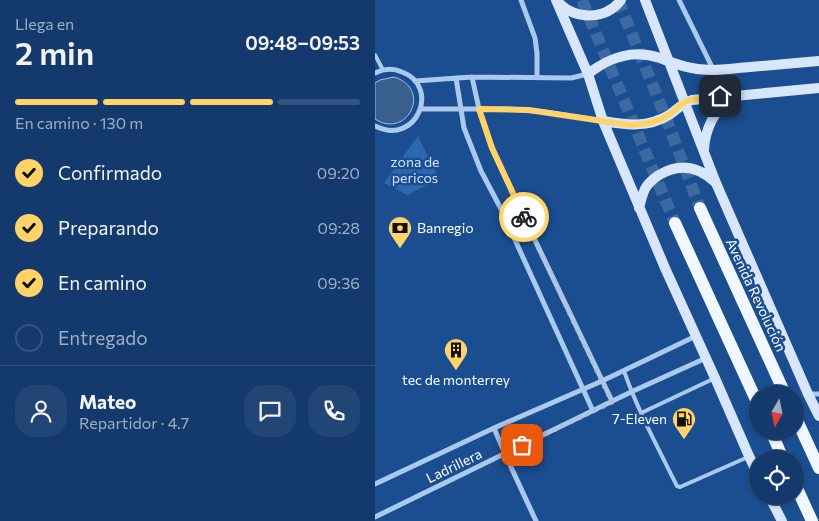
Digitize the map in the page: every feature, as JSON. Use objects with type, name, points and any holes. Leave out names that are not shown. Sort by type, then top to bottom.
[{"type":"main road","name":"Avenida Revolución","points":[[700,208],[781,385]]},
{"type":"main road","points":[[675,223],[749,385]]},
{"type":"main road","points":[[804,436],[819,468]]},
{"type":"main road","points":[[804,504],[812,521]]},
{"type":"street","points":[[521,0],[535,38],[537,78]]},
{"type":"street","points":[[557,0],[563,7],[582,15],[596,15],[610,10],[621,0]]},
{"type":"street","points":[[557,0],[588,74],[603,120],[639,208],[749,456]]},
{"type":"street","points":[[645,0],[716,183],[814,394],[819,416]]},
{"type":"street","points":[[679,0],[713,70]]},
{"type":"street","points":[[415,81],[456,78],[571,78],[588,74],[599,65],[612,59],[635,54],[659,58],[670,63],[695,69],[713,70],[819,61]]},
{"type":"street","points":[[375,73],[383,70],[400,71],[409,75],[415,81],[421,95],[420,109],[413,123],[403,128],[388,130],[375,126]]},
{"type":"street","points":[[456,78],[464,128],[481,171],[501,207],[593,411]]},
{"type":"street","points":[[472,78],[479,109],[501,170],[612,402]]},
{"type":"street","points":[[420,109],[529,110],[629,125],[642,125],[669,115],[684,103],[699,99],[819,88]]},
{"type":"street","points":[[704,153],[706,136],[712,119],[724,102],[732,96]]},
{"type":"street","points":[[639,208],[641,197],[652,179],[667,171],[680,167],[690,168],[709,176],[716,183]]},
{"type":"street","name":"Ladrillera","points":[[375,484],[494,428],[624,371],[696,336]]},
{"type":"street","name":"Ladrillera","points":[[375,517],[631,392],[706,358]]},
{"type":"street","points":[[494,428],[536,521]]},
{"type":"street","points":[[774,505],[782,521]]},
{"type":"lane","points":[[375,55],[383,70]]},
{"type":"lane","points":[[624,371],[631,392],[677,487],[749,456]]},
{"type":"lane","points":[[641,413],[715,378]]},
{"type":"green space","name":"zona de pericos","points":[[418,136],[439,179],[407,195],[384,183]]},
{"type":"shaded area","points":[[394,77],[406,83],[412,92],[414,101],[411,110],[405,118],[397,123],[387,124],[375,119],[375,83]]},
{"type":"tunnel","points":[[582,0],[675,223]]},
{"type":"tunnel","points":[[618,0],[700,208]]},
{"type":"way so far","points":[[522,445],[612,402],[524,217]]},
{"type":"place","name":"Banregio","points":[[400,249]]},
{"type":"place","name":"tec de monterrey","points":[[456,371]]},
{"type":"place","name":"7-Eleven","points":[[684,440]]},
{"type":"route","points":[[524,217],[501,170],[479,109],[529,110],[629,125],[642,125],[669,115],[684,103],[692,100],[720,96]]}]
